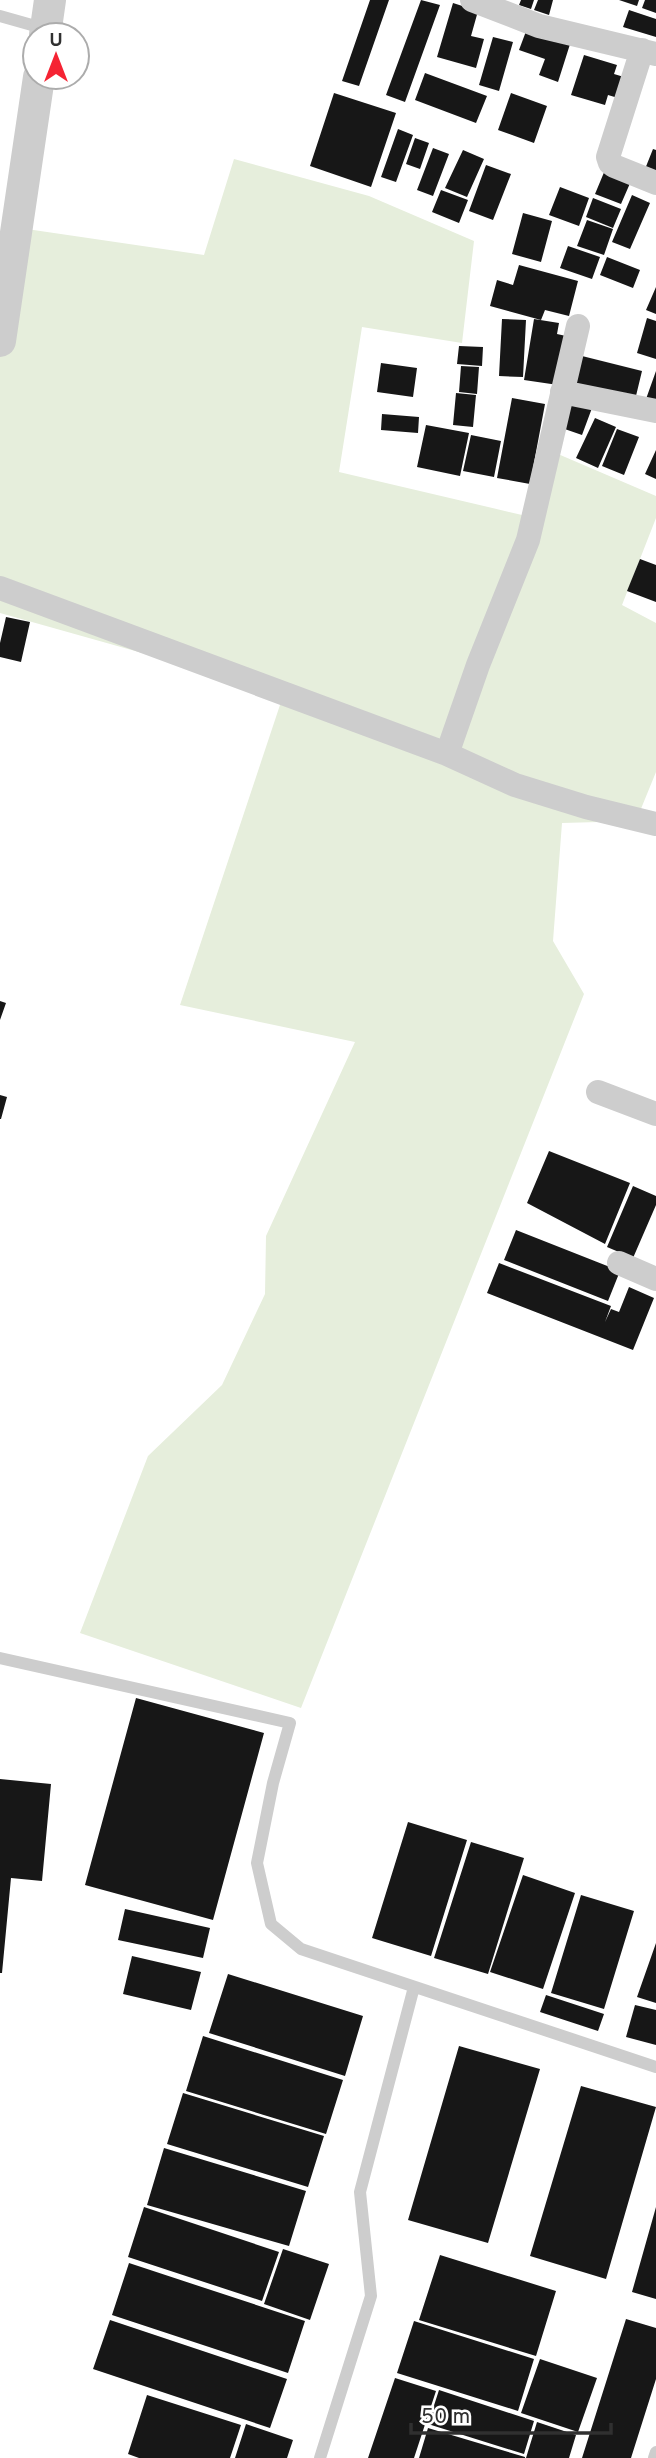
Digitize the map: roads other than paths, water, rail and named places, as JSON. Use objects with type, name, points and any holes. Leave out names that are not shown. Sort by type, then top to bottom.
[{"type":"street","points":[[472,0],[539,26],[649,52],[608,157],[614,166],[656,183]]},
{"type":"street","points":[[0,341],[37,91]]},
{"type":"street","points":[[447,754],[478,665],[528,540],[578,326]]},
{"type":"street","points":[[562,391],[656,411]]},
{"type":"street","points":[[0,588],[447,754],[514,785],[586,807],[654,819]]},
{"type":"street","points":[[598,1092],[656,1114]]},
{"type":"street","points":[[620,1263],[656,1279]]},
{"type":"lane","points":[[0,16],[47,21]]},
{"type":"lane","points":[[0,1658],[290,1723],[257,1863],[271,1924],[301,1949],[656,2067]]},
{"type":"lane","points":[[320,2458],[371,2296],[360,2192],[414,1987]]},
{"type":"lane","points":[[654,2458],[656,2452]]}]
